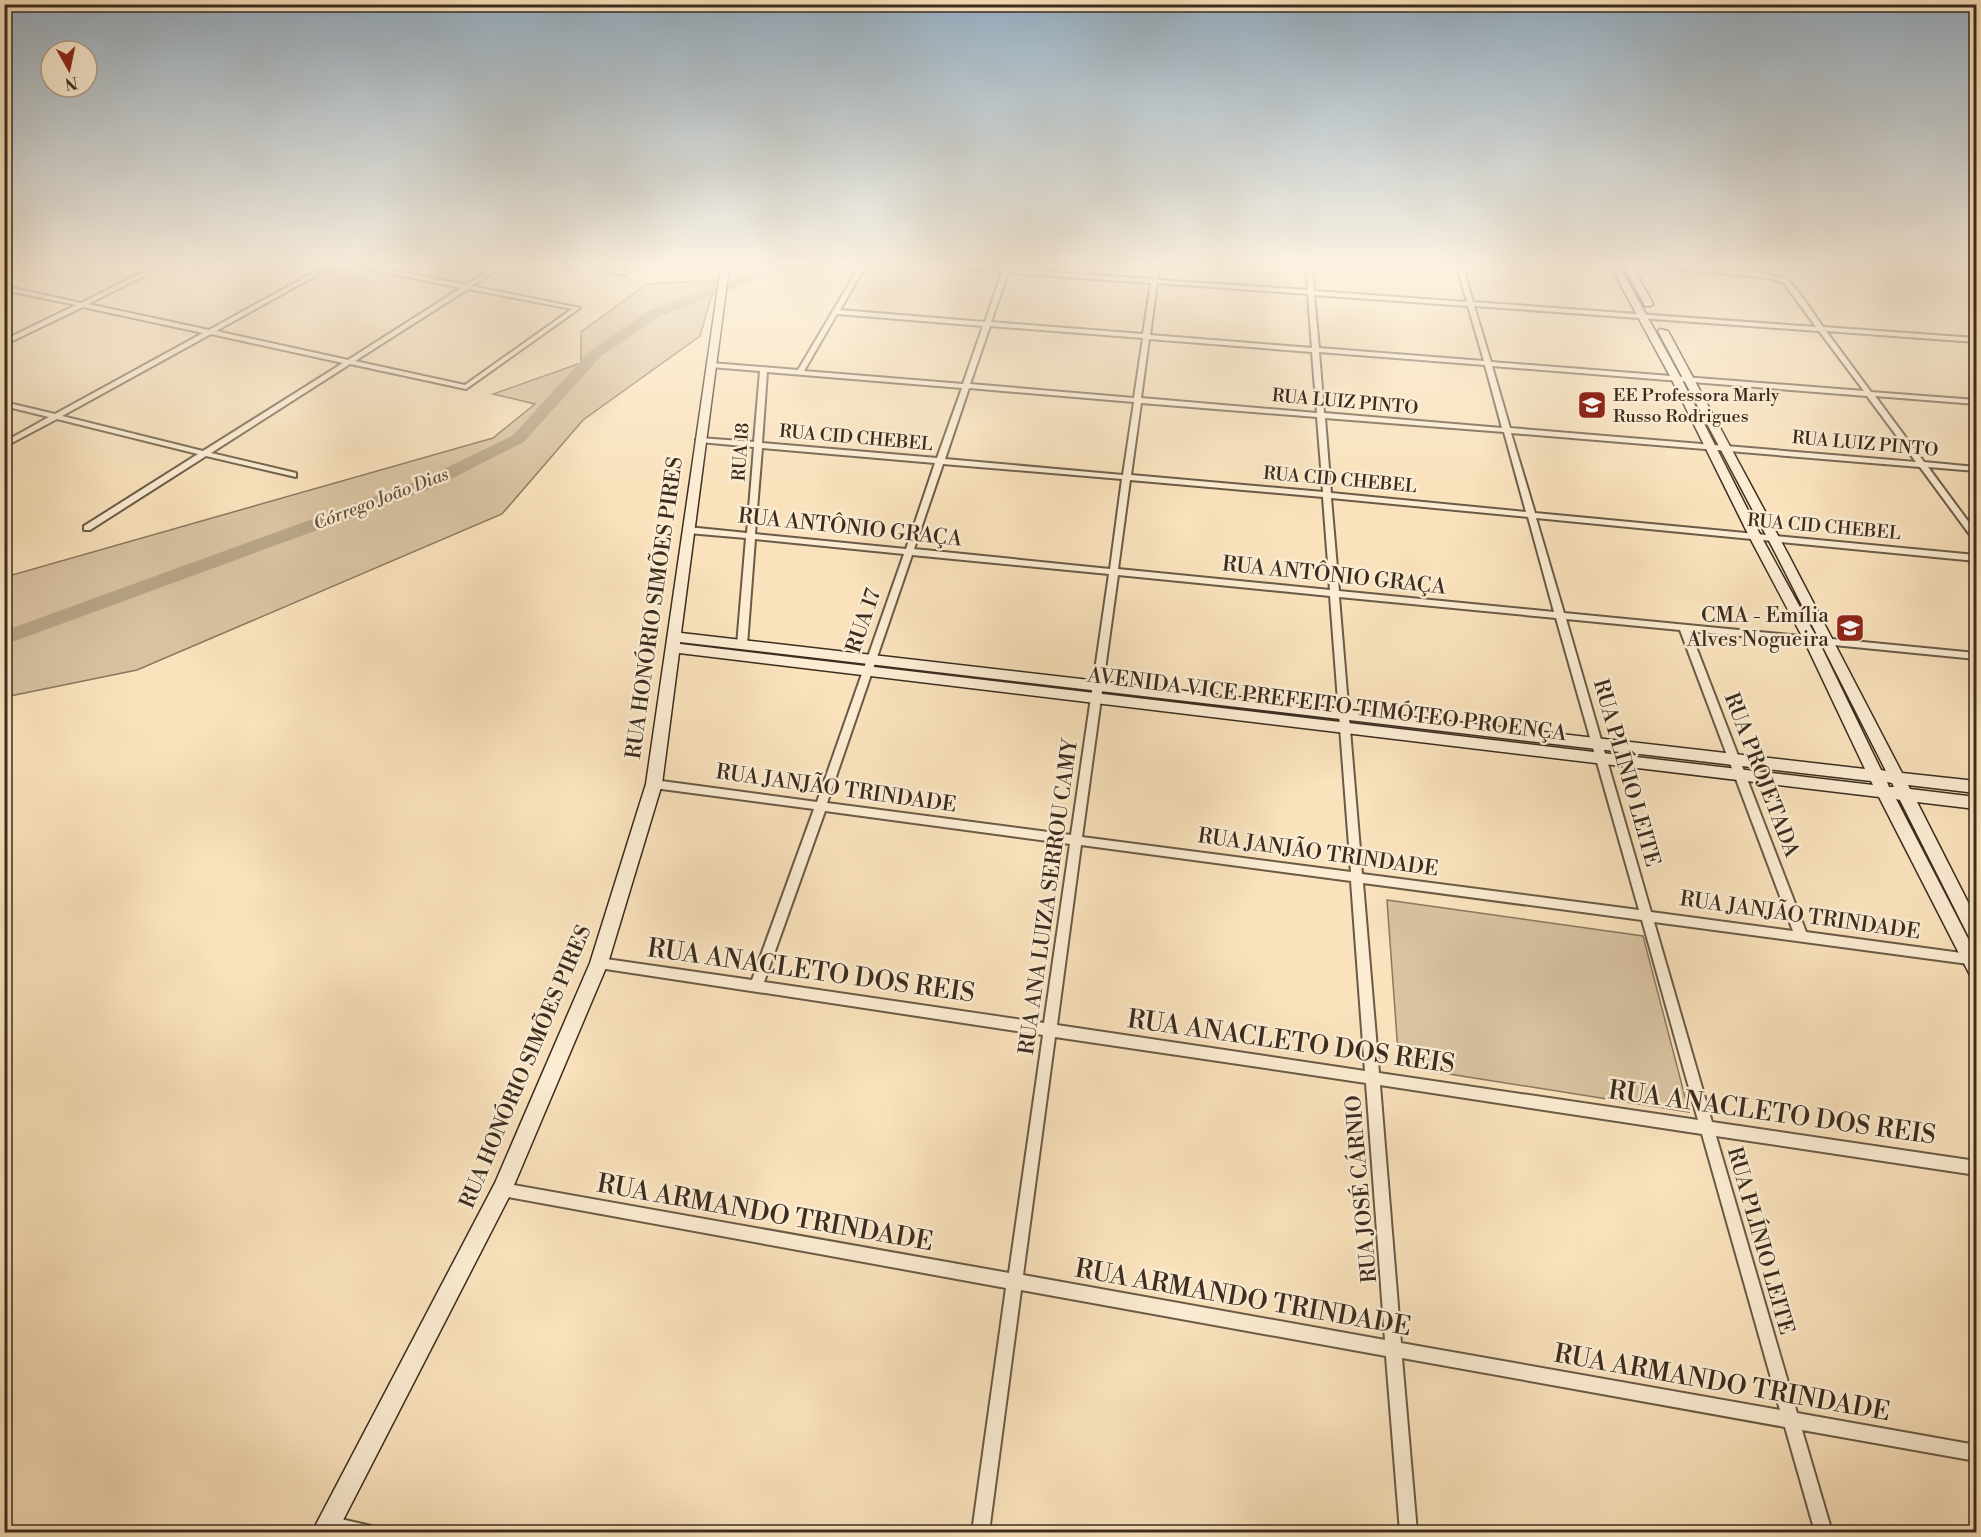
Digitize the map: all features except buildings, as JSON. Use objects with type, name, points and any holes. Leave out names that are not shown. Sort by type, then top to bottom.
[{"type":"main road","name":"RUA HONÓRIO SIMÕES PIRES","points":[[326,1529],[502,1190],[599,963],[654,784],[715,339]]},
{"type":"main road","points":[[1655,339],[1810,640],[1876,776],[1975,963]]},
{"type":"main road","points":[[1667,339],[1829,642],[1895,778],[1977,934]]},
{"type":"main road","name":"AVENIDA VICE PREFEITO TIMÓTEO PROENÇA","points":[[674,643],[742,645],[870,665]]},
{"type":"main road","name":"AVENIDA VICE PREFEITO TIMÓTEO PROENÇA","points":[[674,643],[1345,721],[1597,743],[1977,787]]},
{"type":"main road","name":"AVENIDA VICE PREFEITO TIMÓTEO PROENÇA","points":[[1345,721],[1601,759],[1977,803]]},
{"type":"street","points":[[4,445],[198,339]]},
{"type":"street","points":[[241,339],[466,387],[534,339]]},
{"type":"street","points":[[87,528],[386,339]]},
{"type":"street","points":[[800,372],[820,339]]},
{"type":"street","name":"RUA 17","points":[[756,987],[983,339]]},
{"type":"street","name":"RUA ANA LUIZA SERROU CAMY","points":[[980,1533],[1147,339]]},
{"type":"street","points":[[1180,339],[1977,402]]},
{"type":"street","name":"RUA JOSÉ CÁRNIO","points":[[1314,339],[1408,1533]]},
{"type":"street","name":"RUA PLÍNIO LEITE","points":[[1481,339],[1823,1533]]},
{"type":"street","points":[[1829,339],[1977,537]]},
{"type":"street","points":[[1957,339],[1977,340]]},
{"type":"street","name":"RUA LUIZ PINTO","points":[[711,365],[1977,469]]},
{"type":"street","name":"RUA 18","points":[[742,645],[764,369]]},
{"type":"street","points":[[4,404],[293,475]]},
{"type":"street","name":"RUA CID CHEBEL","points":[[700,440],[1327,495],[1977,558]]},
{"type":"street","name":"RUA ANTÔNIO GRAÇA","points":[[688,530],[1977,657]]},
{"type":"street","name":"RUA PROJETADA","points":[[1683,628],[1802,936]]},
{"type":"street","name":"RUA JANJÃO TRINDADE","points":[[654,784],[1802,936],[1975,963]]},
{"type":"street","name":"RUA ANACLETO DOS REIS","points":[[599,963],[1977,1168]]},
{"type":"street","name":"RUA ARMANDO TRINDADE","points":[[502,1190],[1977,1453]]},
{"type":"street","points":[[326,1529],[364,1533]]},
{"type":"shaded area","points":[[581,339],[696,339],[583,420],[502,514],[137,670],[5,697],[5,577],[493,438],[535,404],[493,394],[581,363]]},
{"type":"shaded area","points":[[1387,900],[1643,936],[1689,1112],[1399,1066]]},
{"type":"waterway","name":"Córrego João Dias","points":[[4,638],[429,483],[518,439],[596,353],[617,339]]},
{"type":"place","name":"EE Professora Marly Russo Rodrigues","points":[[1592,405]]},
{"type":"place","name":"CMA - Emília Alves Nogueira","points":[[1850,628]]}]
